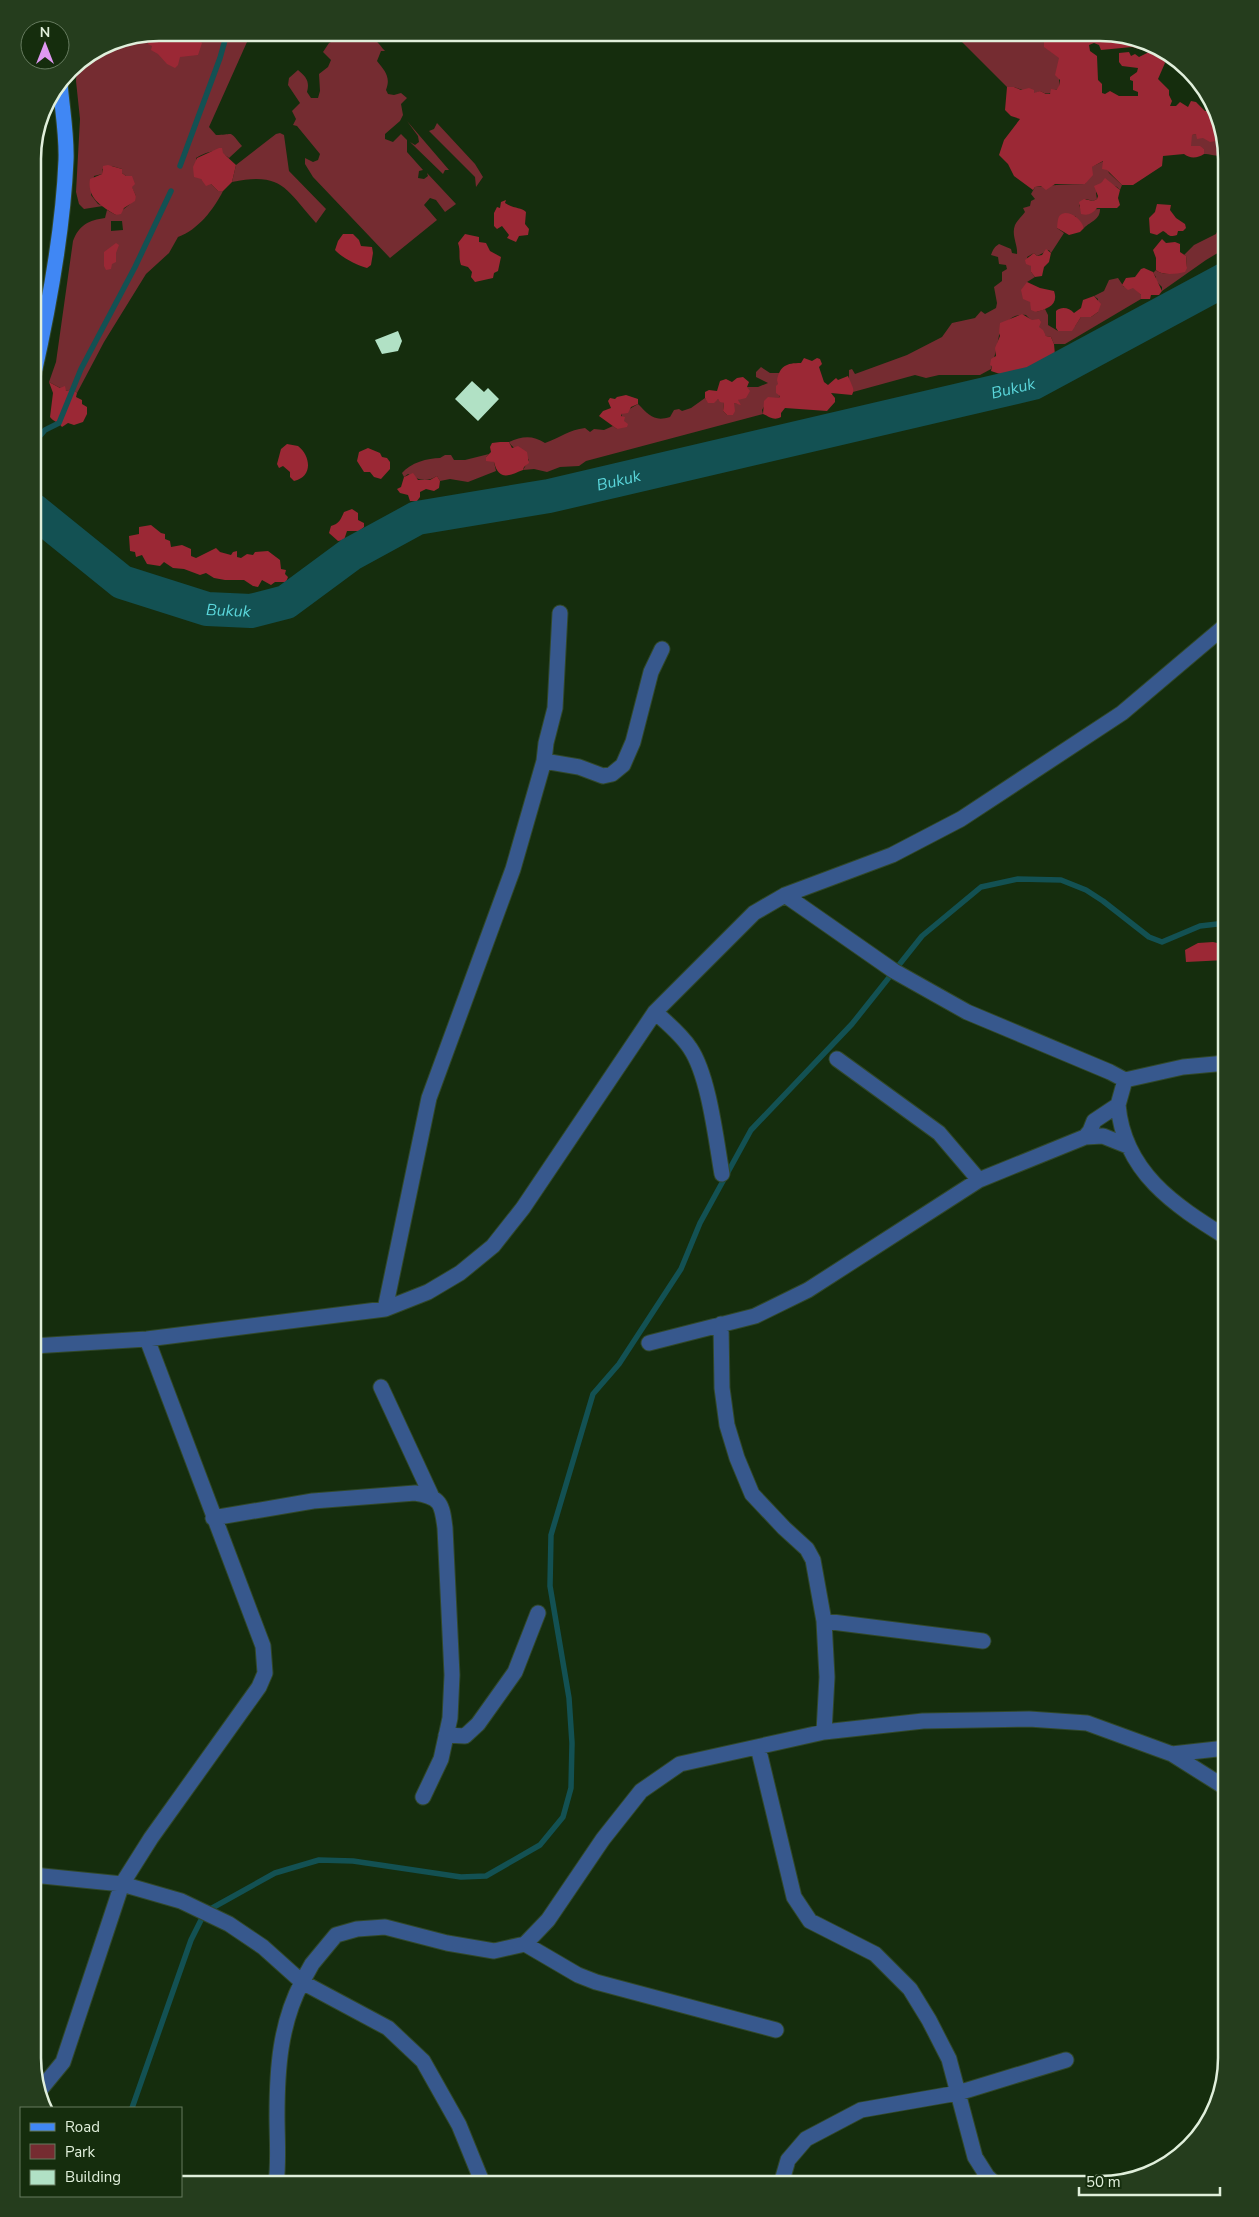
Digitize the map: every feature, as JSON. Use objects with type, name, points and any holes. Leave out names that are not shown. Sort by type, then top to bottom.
[{"type":"main road","points":[[42,338],[62,220],[66,158],[61,94]]},
{"type":"street","points":[[385,1309],[409,1186],[429,1098],[513,870],[544,760],[554,708],[560,613]]},
{"type":"street","points":[[41,1345],[147,1339],[385,1309],[428,1292],[460,1273],[493,1246],[523,1208],[655,1012],[754,913],[785,895],[892,855],[961,819],[1122,713],[1218,632]]},
{"type":"street","points":[[544,760],[579,767],[603,776],[612,774],[623,765],[632,742],[651,672],[662,650]]},
{"type":"street","points":[[785,895],[894,970],[967,1012],[1125,1080],[1183,1067],[1218,1063]]},
{"type":"street","points":[[655,1012],[690,1048],[700,1069],[722,1174]]},
{"type":"street","points":[[837,1059],[939,1132],[979,1180]]},
{"type":"street","points":[[1125,1080],[1118,1105],[1120,1126],[1128,1146],[1155,1187],[1190,1215],[1218,1232]]},
{"type":"street","points":[[1084,1138],[1090,1131],[1094,1121],[1118,1105]]},
{"type":"street","points":[[649,1343],[756,1316],[808,1290],[979,1180],[1084,1138],[1103,1136],[1128,1146]]},
{"type":"street","points":[[721,1324],[722,1388],[727,1425],[737,1458],[752,1494],[807,1549],[814,1560],[824,1620],[827,1677],[824,1732]]},
{"type":"street","points":[[45,2084],[63,2062],[122,1884],[151,1838],[259,1687],[265,1673],[263,1646],[213,1518],[147,1339]]},
{"type":"street","points":[[380,1387],[431,1495]]},
{"type":"street","points":[[213,1518],[313,1501],[415,1493],[431,1495],[438,1500],[443,1510],[446,1538],[452,1676],[450,1718],[441,1759],[422,1798]]},
{"type":"street","points":[[446,1735],[465,1736],[478,1724],[515,1672],[538,1613]]},
{"type":"street","points":[[824,1620],[983,1641]]},
{"type":"street","points":[[277,2175],[278,2076],[290,2005],[312,1964],[336,1935],[357,1930],[385,1927],[447,1943],[494,1951],[525,1944],[548,1920],[603,1839],[641,1791],[680,1764],[824,1732],[923,1721],[1029,1719],[1087,1723],[1172,1754],[1218,1783]]},
{"type":"street","points":[[758,1747],[794,1897],[810,1921],[875,1954],[910,1989],[929,2020],[948,2059],[975,2157],[989,2176]]},
{"type":"street","points":[[1172,1754],[1218,1749]]},
{"type":"street","points":[[41,1876],[122,1884],[181,1901],[229,1924],[263,1947],[302,1982],[388,2028],[422,2062],[459,2124],[480,2175]]},
{"type":"street","points":[[525,1944],[578,1975],[596,1982],[776,2030]]},
{"type":"street","points":[[783,2176],[788,2160],[806,2138],[861,2110],[958,2093],[1066,2060]]},
{"type":"green space","points":[[247,41],[209,127],[216,135],[233,135],[242,146],[229,158],[220,153],[212,152],[196,158],[201,179],[211,184],[218,191],[223,191],[205,218],[185,234],[178,237],[169,253],[146,274],[104,342],[77,393],[73,389],[66,391],[49,382],[56,362],[73,241],[78,231],[85,224],[105,218],[107,210],[116,215],[129,205],[136,196],[126,176],[122,173],[122,169],[112,166],[102,169],[102,174],[94,176],[91,195],[98,204],[103,206],[84,209],[79,204],[76,192],[80,119],[76,75],[100,57],[121,47],[144,42]],"holes":[[[111,221],[122,221],[123,230],[111,231]]]},
{"type":"green space","points":[[333,41],[376,41],[385,51],[381,51],[377,61],[386,74],[388,81],[386,90],[388,94],[401,93],[407,98],[401,104],[403,115],[400,121],[385,134],[385,139],[393,142],[401,134],[407,140],[407,152],[423,170],[419,171],[418,178],[424,179],[428,176],[427,173],[456,204],[445,212],[436,200],[430,198],[424,205],[437,220],[390,258],[313,177],[305,164],[305,158],[313,162],[318,160],[320,154],[297,126],[293,125],[296,119],[292,111],[300,103],[288,85],[289,78],[298,70],[307,80],[307,92],[311,98],[318,98],[320,91],[319,74],[328,67],[331,60],[323,52],[329,43]]},
{"type":"green space","points":[[962,42],[1049,42],[1049,50],[1059,57],[1059,87],[1050,93],[1040,91],[1034,94],[1014,87],[1007,87]]},
{"type":"green space","points":[[407,121],[449,170],[445,170],[443,174],[410,142],[415,145],[419,142],[418,136]]},
{"type":"green space","points":[[437,123],[475,164],[483,177],[476,187],[475,177],[429,131],[434,129]]},
{"type":"green space","points":[[276,134],[284,135],[289,171],[326,209],[316,223],[289,192],[272,181],[249,179],[232,182],[236,165]]},
{"type":"green space","points":[[1196,134],[1216,141],[1218,156],[1204,154],[1204,149],[1191,146],[1191,135]]},
{"type":"green space","points":[[1104,161],[1109,173],[1122,185],[1120,190],[1103,181],[1096,193],[1097,199],[1093,201],[1086,199],[1079,205],[1081,210],[1100,209],[1097,218],[1084,228],[1075,216],[1057,228],[1064,233],[1051,253],[1049,250],[1037,256],[1034,253],[1027,257],[1031,266],[1031,272],[1035,277],[1027,282],[1030,302],[1036,312],[1045,309],[1048,315],[1048,325],[1058,331],[1075,326],[1081,317],[1091,317],[1098,312],[1098,299],[1094,296],[1104,291],[1109,280],[1118,278],[1124,287],[1133,287],[1141,295],[1141,299],[1065,344],[1054,344],[1051,337],[1046,336],[1026,315],[1014,316],[1000,330],[991,369],[980,375],[939,375],[926,378],[915,375],[853,392],[854,390],[849,382],[849,370],[852,369],[855,374],[907,355],[942,337],[952,323],[975,318],[981,311],[985,314],[996,308],[994,287],[1002,281],[1002,272],[1007,269],[1006,265],[999,264],[998,257],[991,255],[999,244],[1011,249],[1012,253],[1017,254],[1014,236],[1015,225],[1025,212],[1023,208],[1030,206],[1031,201],[1035,199],[1031,194],[1035,187],[1085,184],[1091,167]]},
{"type":"green space","points":[[1218,230],[1218,253],[1162,291],[1162,287],[1155,280],[1156,277],[1153,273],[1156,270],[1167,274],[1187,267],[1186,256],[1184,255],[1194,245],[1216,234]]},
{"type":"green space","points":[[761,367],[770,373],[780,373],[779,399],[767,401],[762,410],[763,414],[586,461],[579,466],[560,467],[547,472],[534,469],[523,470],[529,460],[509,442],[527,437],[545,443],[579,429],[585,428],[590,432],[594,429],[604,430],[613,426],[617,429],[624,421],[621,414],[638,404],[649,414],[660,419],[670,417],[674,410],[679,409],[682,411],[691,408],[705,398],[709,403],[718,399],[724,403],[723,411],[727,415],[733,415],[734,403],[740,404],[737,400],[746,396],[747,387],[758,387],[768,383],[756,377],[756,372]]},
{"type":"green space","points":[[489,454],[486,457],[494,462],[496,471],[468,482],[450,479],[440,481],[437,476],[422,480],[408,474],[404,477],[402,473],[414,464],[445,455],[451,455],[454,460],[465,460]]},
{"type":"shaded area","points":[[159,41],[200,41],[202,43],[198,55],[180,57],[175,68],[167,64],[158,54],[151,50],[152,46],[148,44],[148,42]]},
{"type":"shaded area","points":[[1044,42],[1108,42],[1138,47],[1146,51],[1132,47],[1101,50],[1099,45],[1094,43],[1089,45],[1090,51],[1097,56],[1098,80],[1102,84],[1102,93],[1105,94],[1110,91],[1119,96],[1138,96],[1138,92],[1133,90],[1133,81],[1130,80],[1130,77],[1137,72],[1138,68],[1122,66],[1119,62],[1119,53],[1129,52],[1131,56],[1135,54],[1139,57],[1149,52],[1152,53],[1165,63],[1158,79],[1169,90],[1172,101],[1170,106],[1176,106],[1180,102],[1188,107],[1191,101],[1196,102],[1205,111],[1208,111],[1212,121],[1216,141],[1210,142],[1203,138],[1197,139],[1196,134],[1192,135],[1191,146],[1200,146],[1204,149],[1204,154],[1194,157],[1184,154],[1163,156],[1162,166],[1133,185],[1122,185],[1107,170],[1102,169],[1103,161],[1092,167],[1093,175],[1085,184],[1055,184],[1046,190],[1041,186],[1035,187],[1033,190],[1014,176],[1008,164],[999,155],[1004,140],[1020,119],[1011,116],[1005,110],[1007,87],[1021,90],[1029,88],[1034,90],[1034,93],[1040,91],[1050,94],[1051,89],[1056,90],[1059,86],[1060,80],[1055,75],[1059,58],[1044,47]]},
{"type":"shaded area","points":[[222,148],[223,153],[236,165],[232,182],[223,191],[218,191],[211,184],[206,186],[201,179],[194,177],[193,167],[197,158]]},
{"type":"shaded area","points":[[108,165],[122,169],[122,173],[126,176],[132,176],[135,184],[132,187],[136,196],[135,201],[124,208],[121,214],[116,215],[105,208],[96,201],[91,191],[90,179],[102,174],[103,166]]},
{"type":"shaded area","points":[[1105,178],[1120,190],[1118,198],[1120,205],[1117,208],[1097,208],[1090,214],[1081,214],[1079,202],[1084,199],[1093,201],[1097,199],[1098,196],[1094,186],[1101,183]]},
{"type":"shaded area","points":[[506,200],[505,203],[526,212],[525,224],[529,229],[528,235],[519,236],[516,242],[507,238],[509,235],[502,226],[497,229],[494,226],[494,213],[497,207],[500,208],[501,202]]},
{"type":"shaded area","points":[[1157,204],[1171,205],[1170,210],[1176,218],[1185,224],[1186,228],[1183,231],[1178,231],[1177,235],[1174,236],[1170,236],[1163,231],[1157,235],[1150,233],[1149,218],[1155,212]]},
{"type":"shaded area","points":[[1065,213],[1071,214],[1081,222],[1084,228],[1080,232],[1069,235],[1057,228],[1059,216]]},
{"type":"shaded area","points":[[343,234],[353,234],[359,240],[361,246],[372,247],[371,265],[367,268],[359,265],[335,250]]},
{"type":"shaded area","points":[[465,234],[479,237],[479,242],[486,243],[490,251],[501,257],[498,271],[494,273],[493,278],[475,282],[471,277],[472,272],[468,267],[461,265],[458,243]]},
{"type":"shaded area","points":[[1162,239],[1166,243],[1175,242],[1180,244],[1180,252],[1186,256],[1187,268],[1185,272],[1166,274],[1156,270],[1156,258],[1153,250]]},
{"type":"shaded area","points":[[116,243],[119,245],[116,253],[116,262],[112,264],[111,269],[106,270],[104,266],[104,252]]},
{"type":"shaded area","points":[[1046,249],[1051,253],[1049,262],[1044,267],[1042,276],[1035,277],[1031,272],[1031,266],[1026,264],[1025,260],[1034,253],[1037,256],[1042,255]]},
{"type":"shaded area","points":[[1144,268],[1153,272],[1162,291],[1159,295],[1151,295],[1150,299],[1141,299],[1141,295],[1133,288],[1128,290],[1122,285],[1126,278],[1135,277]]},
{"type":"shaded area","points":[[1027,282],[1040,288],[1054,291],[1055,300],[1051,306],[1036,312],[1031,310],[1030,302],[1023,299],[1021,290]]},
{"type":"shaded area","points":[[1094,296],[1101,304],[1098,312],[1091,317],[1081,317],[1072,331],[1058,331],[1056,328],[1056,311],[1065,308],[1074,313],[1081,308],[1083,300]]},
{"type":"shaded area","points":[[1022,314],[1032,320],[1039,319],[1041,322],[1039,327],[1046,336],[1051,337],[1055,355],[1048,356],[1048,365],[1035,376],[1025,377],[1023,375],[1019,376],[1019,380],[1016,382],[1006,382],[1003,375],[991,371],[991,359],[996,356],[995,348],[1000,336],[1000,323]]},
{"type":"shaded area","points":[[804,358],[812,361],[817,358],[820,359],[822,364],[819,367],[824,382],[828,385],[836,378],[838,380],[848,376],[854,390],[852,395],[831,393],[835,398],[835,402],[827,411],[785,408],[781,413],[781,417],[776,419],[763,414],[764,401],[768,397],[779,398],[780,396],[776,393],[776,386],[778,384],[778,375],[782,368],[791,364],[801,363]]},
{"type":"shaded area","points":[[743,377],[749,382],[747,387],[750,391],[746,398],[738,400],[741,405],[734,403],[735,411],[733,415],[727,415],[723,411],[724,403],[718,399],[714,403],[708,403],[705,398],[705,392],[709,390],[717,391],[720,381],[726,379],[732,382],[737,378]]},
{"type":"shaded area","points":[[49,382],[60,388],[65,386],[66,391],[73,389],[77,393],[76,397],[82,400],[82,404],[87,407],[87,414],[83,422],[74,425],[68,423],[62,427],[50,417],[53,393]]},
{"type":"shaded area","points":[[626,395],[638,399],[638,404],[631,407],[628,413],[621,414],[621,416],[625,417],[624,421],[628,424],[627,427],[617,429],[599,416],[603,411],[611,408],[608,401],[610,398],[615,399]]},
{"type":"shaded area","points":[[509,442],[512,448],[518,446],[527,452],[529,463],[523,470],[509,475],[502,475],[494,462],[486,461],[486,457],[491,452],[490,447],[492,443]]},
{"type":"shaded area","points":[[287,444],[298,446],[306,455],[307,460],[307,471],[300,479],[294,481],[290,477],[290,472],[283,466],[279,468],[277,464],[281,449]]},
{"type":"shaded area","points":[[368,448],[380,453],[382,457],[387,458],[390,462],[390,469],[381,479],[374,477],[370,472],[364,472],[357,461],[359,452]]},
{"type":"shaded area","points":[[413,473],[418,480],[430,480],[437,476],[440,481],[439,488],[434,491],[426,489],[420,492],[420,497],[417,501],[410,501],[408,495],[400,493],[397,489],[401,487],[404,477]]},
{"type":"shaded area","points":[[352,509],[358,513],[358,520],[364,523],[364,527],[359,531],[347,531],[344,540],[338,541],[329,533],[331,526],[338,523],[344,512]]},
{"type":"shaded area","points":[[151,525],[165,534],[165,539],[170,541],[171,547],[182,545],[191,549],[191,556],[196,558],[216,548],[220,552],[231,555],[237,551],[237,557],[241,558],[247,554],[253,555],[255,552],[268,551],[280,560],[281,569],[286,570],[285,574],[288,577],[286,582],[275,582],[271,585],[262,580],[258,587],[244,580],[225,580],[214,578],[206,573],[200,575],[184,569],[173,568],[164,562],[160,566],[147,564],[142,555],[136,557],[135,552],[130,551],[129,536],[139,534],[139,527]]},
{"type":"shaded area","points":[[1198,943],[1218,943],[1218,960],[1186,962],[1185,950]]},
{"type":"building","points":[[398,331],[402,341],[398,351],[382,354],[375,340]]},
{"type":"building","points":[[472,381],[484,392],[488,388],[499,399],[478,421],[455,399]]},
{"type":"waterway","points":[[180,166],[225,41]]},
{"type":"waterway","points":[[42,434],[59,423],[81,369],[135,267],[171,191]]},
{"type":"waterway","name":"Bukuk","points":[[42,517],[122,582],[207,609],[251,611],[286,602],[351,554],[417,518],[549,496],[1033,383],[1218,283]]},
{"type":"waterway","points":[[132,2107],[191,1940],[205,1912],[275,1873],[319,1860],[353,1861],[461,1877],[486,1876],[540,1845],[563,1817],[571,1788],[572,1743],[569,1698],[550,1586],[551,1535],[593,1394],[619,1364],[681,1269],[700,1223],[751,1130],[852,1024],[922,936],[981,887],[1018,879],[1061,880],[1086,890],[1149,937],[1162,942],[1200,926],[1218,924]]}]
